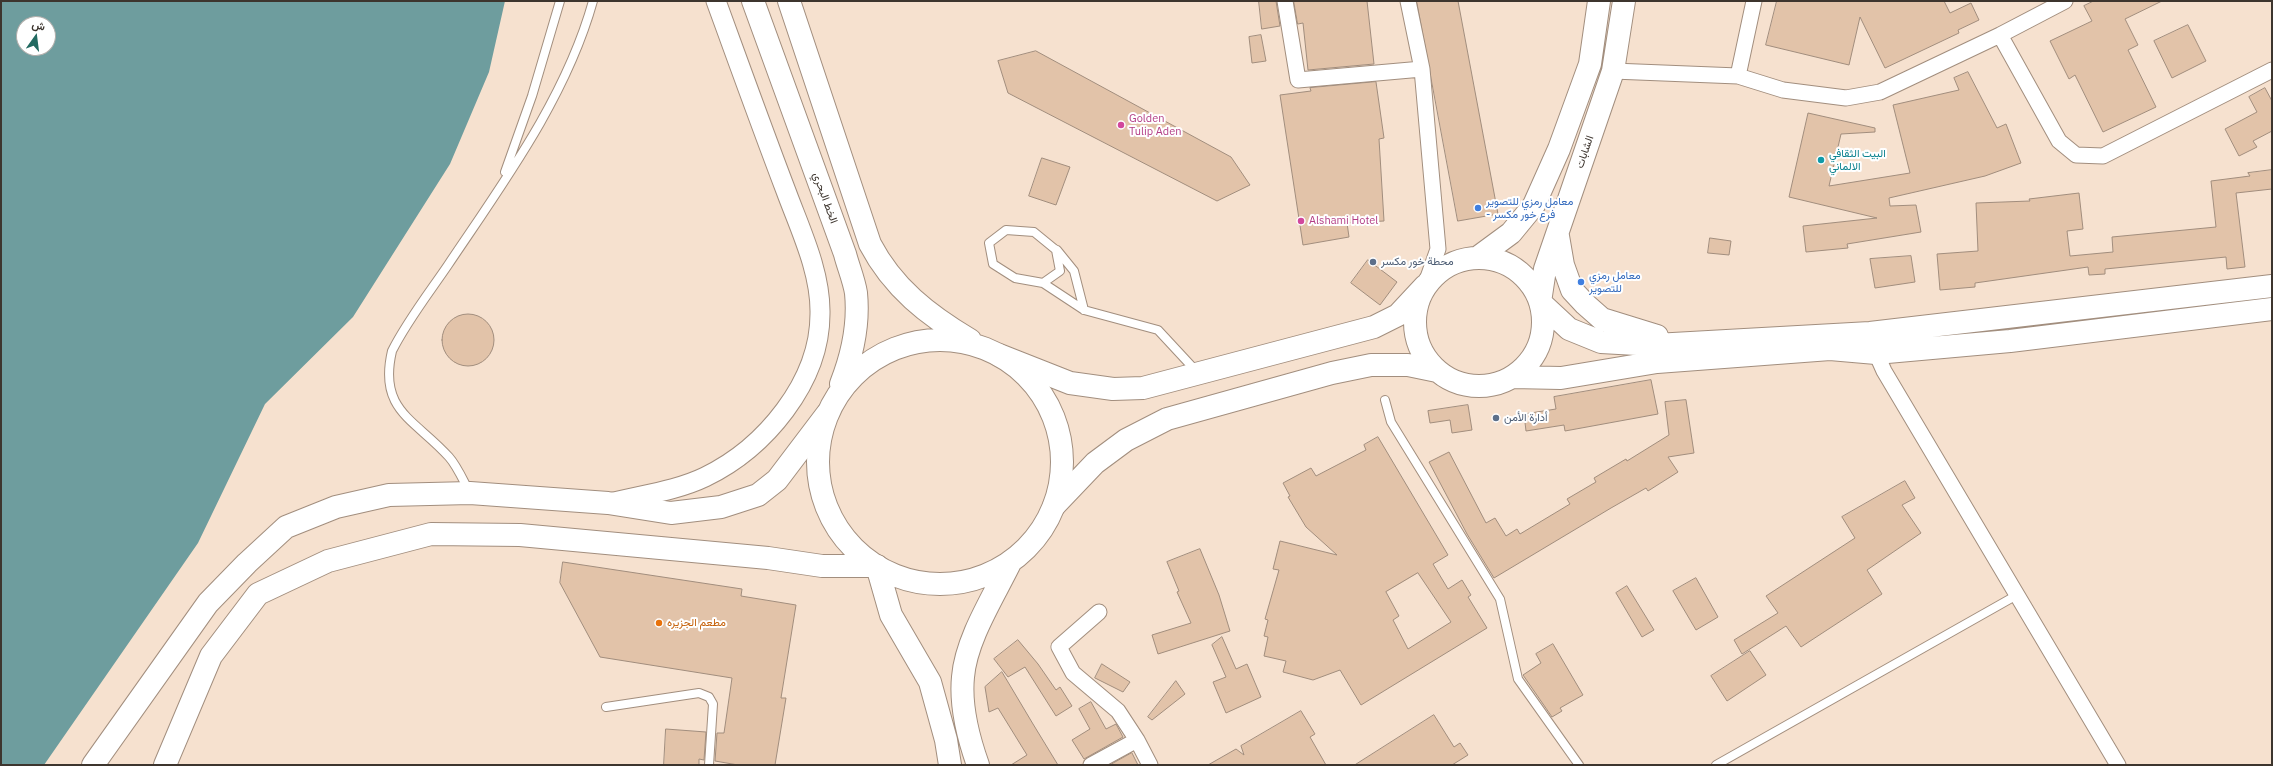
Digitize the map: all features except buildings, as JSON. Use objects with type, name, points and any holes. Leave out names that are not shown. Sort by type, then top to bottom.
[{"type":"main road","name":"الخط البحري","points":[[753,1],[845,254],[856,293],[855,330],[850,362],[831,406]]},
{"type":"main road","points":[[789,1],[870,244],[879,262],[919,307],[1027,376],[1048,405],[1060,438],[1062,466],[1059,490],[1054,506],[1036,537],[1011,561],[979,577],[945,584],[910,580],[877,566],[862,556],[839,530],[823,499],[819,482],[818,453],[821,430],[831,406]]},
{"type":"main road","points":[[1477,258],[1511,233],[1534,205],[1558,149],[1590,64],[1599,1]]},
{"type":"main road","name":"الشابات","points":[[1540,302],[1545,269],[1613,71],[1624,1]]},
{"type":"main road","points":[[1557,232],[1563,265],[1572,290],[1602,319],[1658,336],[1690,341]]},
{"type":"main road","points":[[93,765],[208,604],[246,563],[286,527],[336,507],[390,495],[470,493],[608,504],[671,513],[721,507],[758,495],[777,480],[856,372],[884,353],[899,346],[933,340],[961,342],[991,352],[1070,383],[1113,389],[1143,388],[1198,372],[1374,327],[1398,314],[1442,269],[1459,261],[1477,258],[1500,261],[1521,273],[1529,281],[1540,302],[1569,329],[1601,342],[1655,345],[1690,341],[1829,342],[1876,353],[2010,341],[2272,309]]},
{"type":"main road","points":[[1425,286],[1417,304],[1414,324],[1421,350],[1437,370]]},
{"type":"main road","points":[[1512,377],[1561,378],[1657,362],[1829,342],[1870,333],[2272,286]]},
{"type":"main road","points":[[1054,506],[1094,464],[1126,440],[1167,419],[1332,373],[1371,365],[1408,366],[1437,370],[1460,383],[1474,386],[1493,384],[1512,377],[1527,365],[1537,350],[1543,326],[1540,302]]},
{"type":"main road","points":[[165,765],[211,656],[258,594],[328,561],[431,534],[498,535],[768,558],[822,566],[877,566]]},
{"type":"main road","points":[[978,765],[964,714],[963,678],[967,654],[1011,561]]},
{"type":"main road","points":[[877,566],[891,615],[930,682],[946,740],[950,765]]},
{"type":"street","points":[[608,504],[678,487],[705,477],[729,464],[770,429],[786,409],[799,387],[817,340],[820,314],[812,267],[716,1]]},
{"type":"street","points":[[1285,1],[1298,80],[1422,69]]},
{"type":"street","points":[[1408,1],[1422,69],[1438,249],[1425,286]]},
{"type":"street","points":[[1738,76],[1754,1]]},
{"type":"street","points":[[1613,71],[1738,76],[1783,90],[1846,98],[1880,92],[2000,35],[2065,1]]},
{"type":"street","points":[[2000,35],[2059,141],[2076,155],[2103,156],[2272,70]]},
{"type":"street","points":[[1876,353],[1884,371],[2118,765]]},
{"type":"street","points":[[1099,612],[1059,647],[1073,673],[1106,699],[1118,711],[1137,740],[1150,765]]},
{"type":"street","points":[[1091,765],[1137,740]]},
{"type":"lane","points":[[498,188],[532,96],[560,1]]},
{"type":"lane","points":[[470,493],[450,457],[400,411],[393,398],[388,382],[388,367],[392,351],[399,337],[498,188],[552,101],[593,1]]},
{"type":"lane","points":[[1084,310],[1074,271],[1056,250],[1034,232],[1006,230],[989,243],[993,264],[1014,278],[1043,284],[1084,310],[1158,330],[1198,372]]},
{"type":"lane","points":[[1043,284],[1060,270],[1056,250]]},
{"type":"lane","points":[[1385,400],[1391,422],[1500,599],[1518,679],[1579,765]]},
{"type":"lane","points":[[1716,765],[2017,595]]},
{"type":"lane","points":[[606,707],[699,693],[709,697],[712,704],[709,765]]},
{"type":"water","points":[[1,1],[505,1],[489,72],[450,164],[353,317],[265,404],[198,543],[44,765],[1,765]]},
{"type":"place","name":"Golden Tulip Aden","points":[[1121,125]]},
{"type":"place","name":"البيت الثقافي الالماني","points":[[1821,160]]},
{"type":"place","name":"معامل رمزي للتصوير - فرع خور مكسر","points":[[1478,208]]},
{"type":"place","name":"Alshami Hotel","points":[[1301,221]]},
{"type":"place","name":"محطة خور مكسر","points":[[1373,262]]},
{"type":"place","name":"معامل رمزي للتصوير","points":[[1581,282]]},
{"type":"place","name":"أدارة الأمن","points":[[1496,418]]},
{"type":"place","name":"مطعم الجزيره","points":[[659,623]]}]
